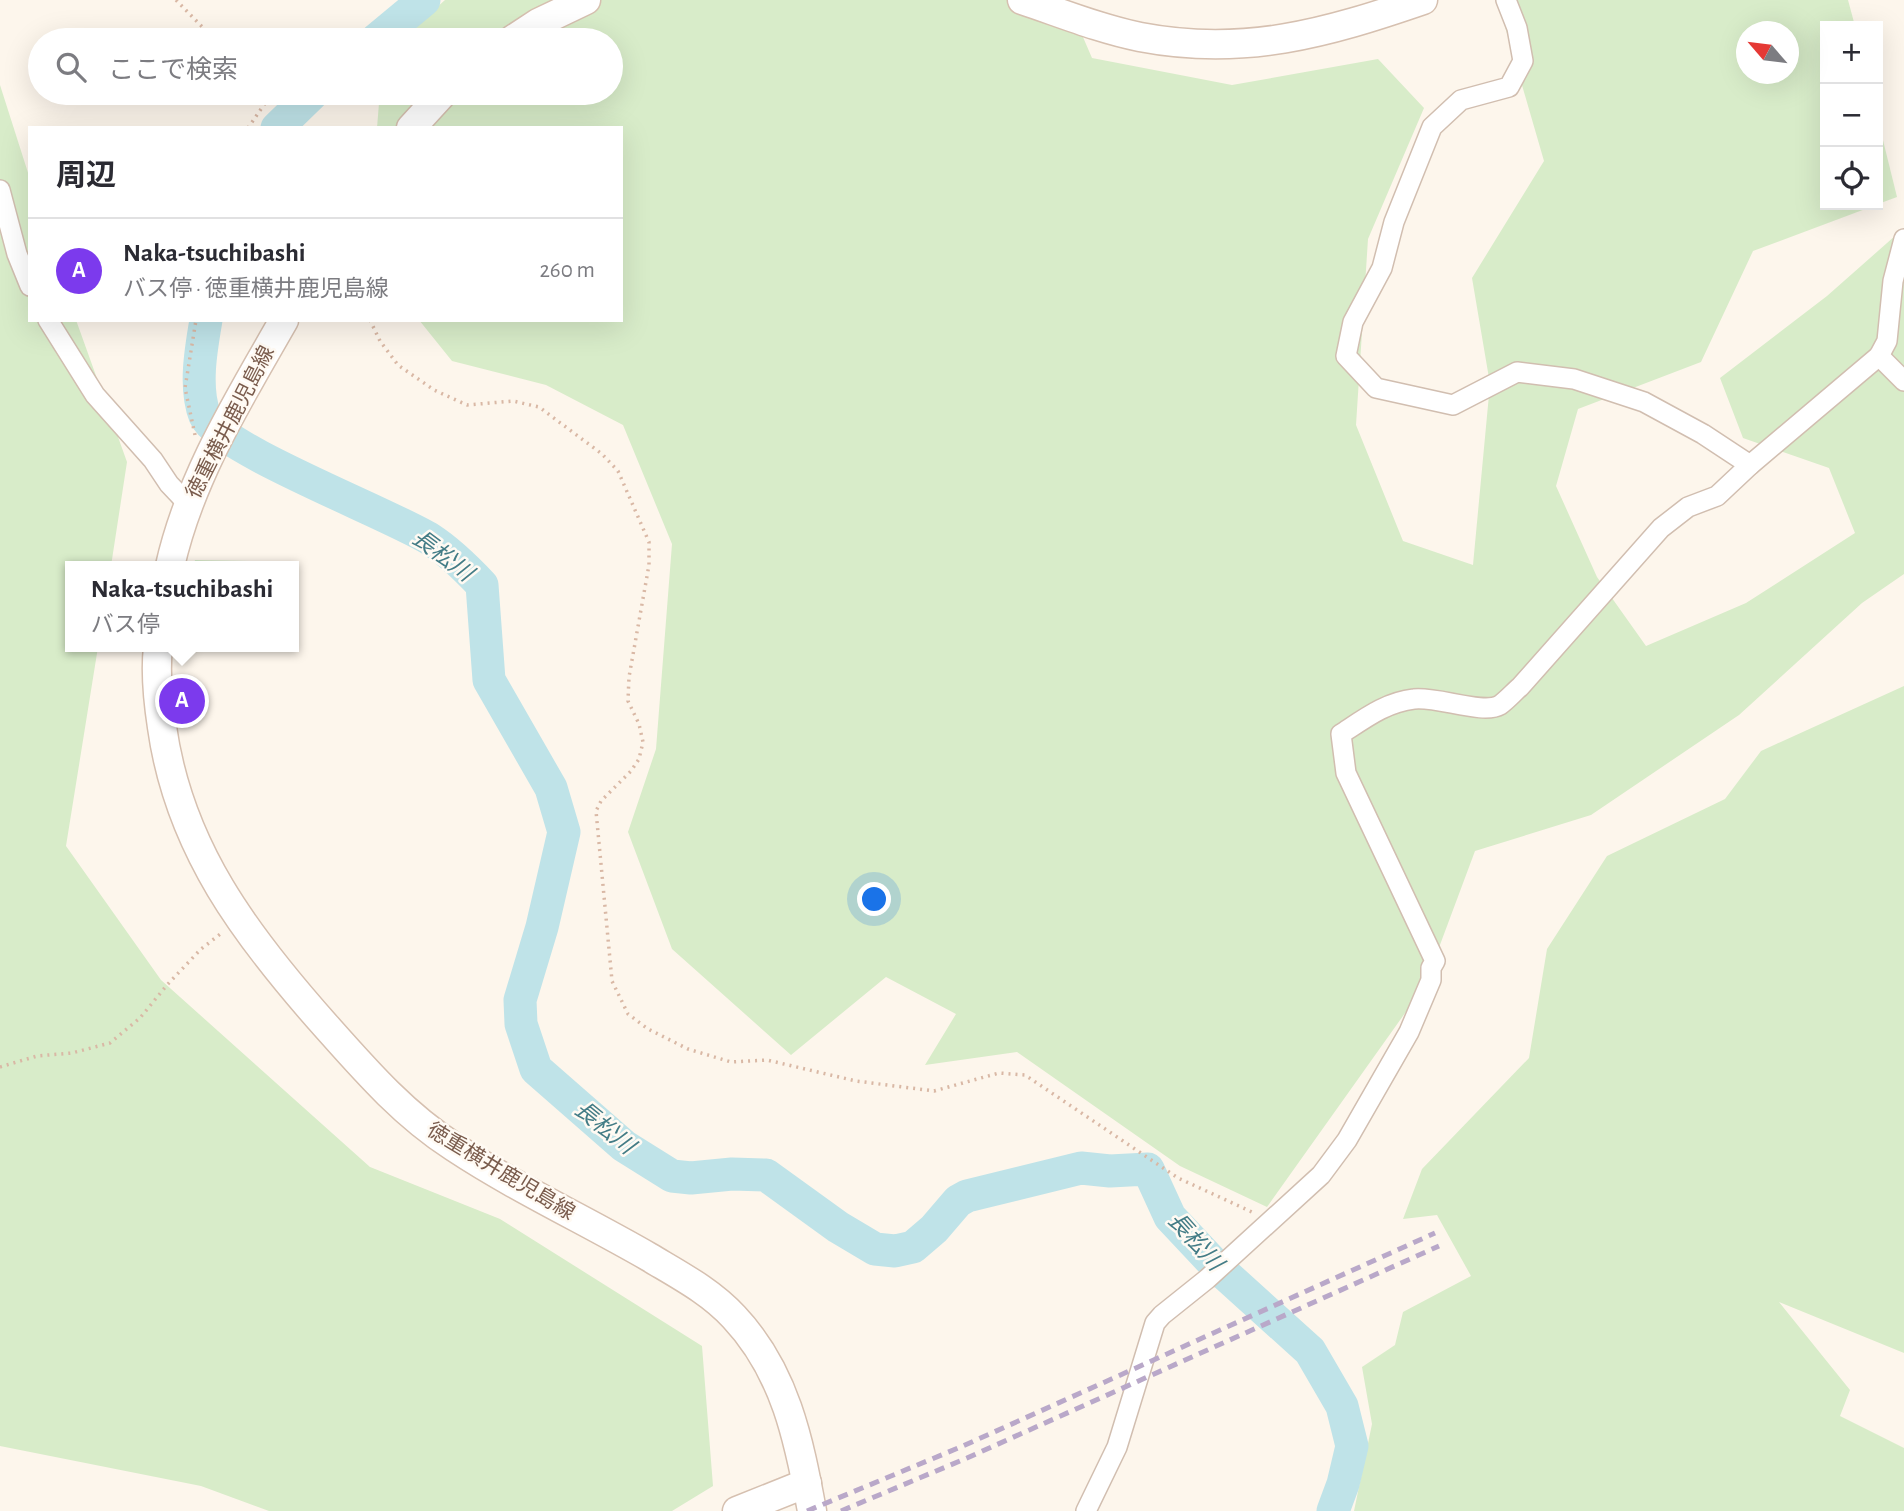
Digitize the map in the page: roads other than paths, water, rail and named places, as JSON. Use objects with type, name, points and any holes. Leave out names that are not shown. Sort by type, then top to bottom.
[{"type":"main road","points":[[530,28],[586,0]]},
{"type":"main road","points":[[1022,0],[1140,37],[1226,44],[1304,37],[1423,0]]},
{"type":"main road","points":[[413,126],[432,105]]},
{"type":"main road","name":"徳重横井鹿児島線","points":[[171,561],[188,504],[205,463],[283,322]]},
{"type":"main road","name":"徳重横井鹿児島線","points":[[157,652],[159,708],[165,748],[181,808],[195,844],[239,920],[285,980],[374,1082],[423,1125],[501,1175],[600,1228],[703,1289],[733,1316],[761,1349],[783,1393],[812,1511]]},
{"type":"main road","points":[[737,1511],[807,1483]]},
{"type":"street","points":[[1506,0],[1517,28],[1522,61],[1509,87],[1461,100],[1432,127],[1394,222],[1382,268],[1353,322],[1346,356],[1376,388],[1453,405],[1517,372],[1574,379],[1644,402],[1703,434],[1750,465]]},
{"type":"street","points":[[0,190],[17,254],[28,281]]},
{"type":"street","points":[[1086,1511],[1117,1447],[1155,1323],[1321,1175],[1347,1140],[1409,1032],[1431,980],[1431,968],[1435,961],[1346,773],[1341,734],[1377,710],[1414,699],[1447,700],[1479,708],[1498,706],[1520,687],[1661,528],[1688,507],[1717,496],[1879,356],[1887,341],[1894,281],[1904,239]]},
{"type":"street","points":[[49,322],[95,394],[188,504]]},
{"type":"street","points":[[1879,356],[1904,381]]},
{"type":"waterway","name":"長松川","points":[[390,28],[424,0]]},
{"type":"waterway","name":"長松川","points":[[279,126],[301,105]]},
{"type":"waterway","name":"長松川","points":[[206,322],[200,393],[205,416],[217,429],[271,462],[430,539],[458,560],[482,585],[489,680],[551,788],[564,832],[542,927],[520,1000],[521,1024],[536,1069],[624,1146],[672,1176],[691,1178],[732,1174],[766,1175],[838,1227],[875,1249],[895,1251],[913,1247],[934,1229],[958,1201],[967,1196],[1081,1168],[1110,1171],[1148,1169],[1170,1217],[1217,1267],[1310,1351],[1342,1406],[1352,1446],[1333,1511]]},
{"type":"railway","points":[[807,1511],[963,1446],[1435,1233]]},
{"type":"railway","points":[[841,1511],[967,1458],[1439,1246]]},
{"type":"place","name":"Naka-tsuchibashi","points":[[182,701]]}]
